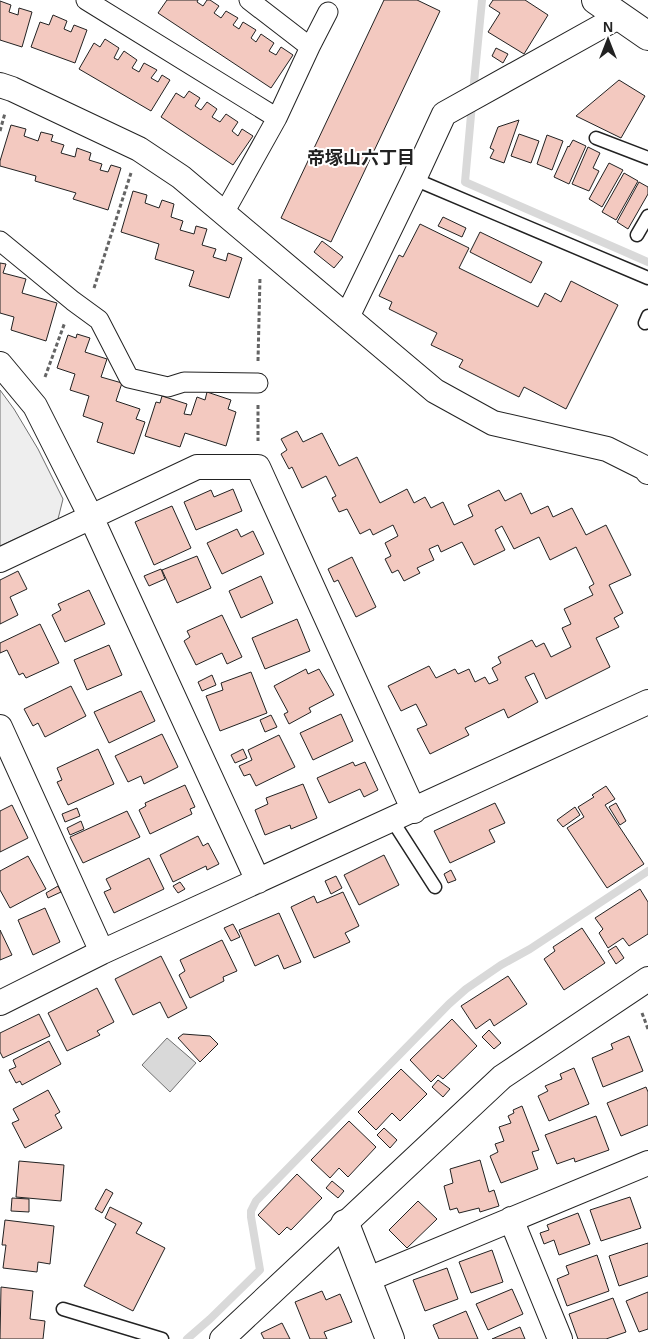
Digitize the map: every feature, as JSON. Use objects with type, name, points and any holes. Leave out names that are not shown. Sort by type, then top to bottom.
[{"type":"street","points":[[86,0],[277,118]]},
{"type":"street","points":[[249,0],[310,47]]},
{"type":"street","points":[[596,0],[648,36]]},
{"type":"street","points":[[224,213],[277,118],[328,12]]},
{"type":"street","points":[[347,317],[444,114],[620,16]]},
{"type":"street","points":[[0,85],[139,149],[181,177],[435,392],[493,423],[607,449],[645,468],[648,472]]},
{"type":"street","points":[[0,241],[98,320],[129,378],[168,387],[184,382],[258,383]]},
{"type":"street","points":[[0,364],[35,406],[92,516],[258,881]]},
{"type":"street","points":[[0,560],[197,468],[258,467],[414,811]]},
{"type":"street","points":[[0,1003],[102,952],[414,811],[648,702]]},
{"type":"street","points":[[0,727],[102,952]]},
{"type":"street","points":[[222,1339],[502,1077],[648,979]]},
{"type":"street","points":[[366,1280],[511,1220],[646,1171]]},
{"type":"street","points":[[511,1220],[560,1339]]},
{"type":"street","points":[[345,1224],[390,1339]]},
{"type":"lane","points":[[596,138],[648,158]]},
{"type":"lane","points":[[414,179],[648,278]]},
{"type":"lane","points":[[637,235],[648,216]]},
{"type":"lane","points":[[392,820],[435,887]]},
{"type":"lane","points":[[63,1309],[162,1339]]},
{"type":"path","points":[[35,406],[79,306],[139,149]]},
{"type":"path","points":[[258,467],[260,244]]},
{"type":"shaded area","points":[[0,390],[38,449],[63,499],[58,519],[0,546]]},
{"type":"shaded area","points":[[167,1038],[196,1063],[170,1092],[142,1065]]},
{"type":"building","points":[[167,0],[198,0],[197,2],[203,6],[207,0],[210,0],[219,6],[214,13],[221,18],[226,11],[238,18],[233,25],[239,29],[243,22],[256,30],[251,38],[256,42],[261,34],[274,43],[269,51],[276,55],[281,47],[293,55],[271,88],[158,13]]},
{"type":"building","points":[[384,0],[417,0],[440,11],[331,242],[281,218]]},
{"type":"building","points":[[493,0],[525,0],[548,15],[524,54],[488,32],[500,13],[489,6]]},
{"type":"building","points":[[0,1],[11,5],[9,12],[18,15],[19,8],[32,12],[22,47],[0,40]]},
{"type":"building","points":[[53,15],[67,21],[64,29],[71,32],[74,25],[87,30],[75,63],[31,47],[40,22],[49,25]]},
{"type":"building","points":[[105,39],[119,48],[114,58],[118,60],[124,51],[137,60],[132,68],[139,72],[144,63],[157,70],[151,78],[158,82],[162,75],[170,80],[151,111],[79,69],[94,43],[100,47]]},
{"type":"building","points":[[496,48],[508,54],[503,63],[492,56]]},
{"type":"building","points":[[619,80],[645,96],[621,138],[576,116]]},
{"type":"building","points":[[189,91],[200,98],[195,106],[201,110],[207,102],[217,109],[212,117],[220,122],[226,114],[238,122],[232,131],[238,136],[242,129],[253,136],[233,165],[161,117],[176,93],[184,98]]},
{"type":"building","points":[[519,120],[504,163],[490,158],[494,150],[490,148],[498,127]]},
{"type":"building","points":[[11,125],[26,129],[24,136],[38,141],[41,132],[53,135],[51,141],[64,145],[61,153],[75,157],[77,148],[91,153],[89,160],[102,164],[100,170],[108,172],[111,165],[121,168],[108,210],[73,199],[76,193],[35,181],[36,176],[0,166]]},
{"type":"building","points":[[519,134],[539,141],[531,163],[511,156]]},
{"type":"building","points":[[547,135],[563,141],[552,170],[537,164]]},
{"type":"building","points":[[573,140],[586,146],[569,184],[554,177],[568,146]]},
{"type":"building","points":[[588,147],[600,153],[593,168],[599,171],[589,191],[572,184]]},
{"type":"building","points":[[609,163],[623,170],[602,207],[589,199]]},
{"type":"building","points":[[624,173],[638,181],[616,220],[602,212]]},
{"type":"building","points":[[639,182],[648,187],[648,194],[628,229],[617,222]]},
{"type":"building","points":[[133,191],[147,195],[145,203],[159,208],[162,200],[174,204],[171,217],[183,221],[180,230],[194,234],[196,226],[207,229],[202,245],[216,249],[213,257],[226,261],[228,253],[242,258],[229,298],[189,286],[194,271],[155,259],[159,244],[121,232]]},
{"type":"building","points":[[443,217],[466,228],[462,237],[438,226]]},
{"type":"building","points":[[420,224],[469,248],[459,268],[538,307],[545,293],[561,302],[571,281],[618,305],[566,409],[524,387],[519,397],[459,367],[463,360],[431,345],[437,333],[389,309],[392,302],[379,296],[399,255],[403,257]]},
{"type":"building","points":[[480,232],[542,262],[531,283],[470,252]]},
{"type":"building","points":[[322,241],[343,257],[334,268],[314,252]]},
{"type":"building","points":[[0,263],[6,264],[3,273],[26,279],[22,293],[57,303],[46,341],[11,330],[14,317],[0,313]]},
{"type":"building","points":[[77,334],[90,338],[85,352],[107,359],[101,377],[122,383],[116,401],[140,409],[136,419],[145,422],[134,454],[97,442],[103,423],[83,416],[89,396],[70,390],[75,374],[57,368],[68,335],[76,338]]},
{"type":"building","points":[[207,392],[231,400],[228,409],[236,412],[226,446],[185,433],[180,447],[145,436],[156,402],[160,403],[162,396],[187,404],[184,414],[191,415],[197,397],[205,400]]},
{"type":"building","points":[[297,431],[303,442],[322,433],[339,466],[357,457],[380,503],[407,489],[414,503],[425,497],[431,508],[443,502],[454,525],[473,516],[468,505],[499,490],[505,501],[521,493],[531,514],[548,506],[553,517],[572,508],[586,535],[606,525],[631,575],[609,585],[623,613],[614,618],[619,627],[596,638],[610,667],[546,699],[534,673],[525,677],[538,702],[508,718],[504,709],[465,728],[469,735],[430,754],[417,729],[427,725],[416,704],[401,711],[388,686],[429,666],[436,678],[455,669],[458,674],[469,669],[475,682],[485,677],[489,684],[498,680],[492,668],[501,663],[498,657],[532,640],[536,647],[544,643],[551,657],[571,647],[562,628],[571,624],[564,609],[593,595],[589,587],[594,584],[576,547],[550,560],[539,537],[514,549],[502,526],[495,530],[505,550],[474,565],[462,542],[441,552],[438,545],[429,549],[434,560],[417,568],[420,573],[404,581],[398,570],[392,573],[385,559],[391,556],[385,543],[398,536],[393,525],[373,535],[370,529],[360,534],[347,509],[339,512],[332,498],[336,496],[326,476],[302,488],[292,467],[289,469],[281,454],[287,450],[281,439]]},
{"type":"building","points":[[233,489],[242,511],[196,530],[184,502],[211,490],[214,497]]},
{"type":"building","points":[[172,506],[191,548],[154,565],[135,522]]},
{"type":"building","points":[[237,529],[241,537],[253,531],[264,554],[222,574],[207,543]]},
{"type":"building","points":[[197,556],[211,588],[177,603],[162,570]]},
{"type":"building","points":[[352,557],[376,607],[356,617],[338,580],[334,582],[328,569]]},
{"type":"building","points":[[161,569],[165,579],[149,586],[144,576]]},
{"type":"building","points":[[18,571],[27,589],[10,597],[18,615],[0,624],[0,580]]},
{"type":"building","points":[[261,576],[273,603],[241,618],[229,591]]},
{"type":"building","points":[[89,590],[105,624],[65,642],[52,615],[61,610],[58,604]]},
{"type":"building","points":[[222,615],[242,657],[227,664],[222,653],[196,665],[184,641],[190,637],[187,631]]},
{"type":"building","points":[[297,619],[310,651],[265,669],[252,638]]},
{"type":"building","points":[[40,624],[59,663],[26,678],[23,673],[19,675],[7,650],[0,653],[0,643]]},
{"type":"building","points":[[109,645],[122,675],[87,690],[74,660]]},
{"type":"building","points":[[306,669],[308,674],[319,669],[334,695],[309,708],[311,712],[289,724],[284,714],[288,712],[274,686]]},
{"type":"building","points":[[251,672],[267,713],[220,731],[206,696],[223,690],[221,683]]},
{"type":"building","points":[[212,675],[216,685],[202,691],[198,682]]},
{"type":"building","points":[[71,686],[86,716],[45,737],[38,723],[33,726],[24,709]]},
{"type":"building","points":[[141,691],[155,721],[109,743],[94,712]]},
{"type":"building","points":[[341,714],[353,741],[313,760],[300,733]]},
{"type":"building","points":[[271,715],[277,727],[265,732],[260,720]]},
{"type":"building","points":[[162,734],[178,767],[144,784],[141,776],[128,782],[115,756]]},
{"type":"building","points":[[279,735],[295,767],[256,786],[250,774],[244,776],[239,766],[252,760],[248,750]]},
{"type":"building","points":[[98,749],[114,784],[68,805],[57,782],[62,780],[57,768]]},
{"type":"building","points":[[243,749],[247,758],[235,763],[231,755]]},
{"type":"building","points":[[353,762],[355,766],[365,762],[378,790],[364,797],[360,789],[329,803],[317,778]]},
{"type":"building","points":[[303,784],[317,818],[291,829],[290,825],[265,835],[255,810],[268,804],[266,798]]},
{"type":"building","points":[[185,785],[195,807],[190,809],[192,814],[150,834],[139,810],[146,806],[145,803]]},
{"type":"building","points":[[606,786],[615,799],[605,805],[644,864],[607,888],[567,828],[584,817],[578,807],[594,797],[592,795]]},
{"type":"building","points":[[495,803],[505,823],[489,830],[495,842],[450,863],[434,831]]},
{"type":"building","points":[[616,803],[626,821],[620,825],[609,807]]},
{"type":"building","points":[[12,805],[28,838],[0,852],[0,811]]},
{"type":"building","points":[[575,807],[580,815],[563,827],[557,820]]},
{"type":"building","points":[[77,808],[80,816],[65,822],[62,814]]},
{"type":"building","points":[[127,811],[140,837],[83,863],[70,837]]},
{"type":"building","points":[[81,821],[84,829],[70,835],[67,828]]},
{"type":"building","points":[[198,836],[203,846],[208,843],[219,864],[207,870],[206,866],[173,882],[160,855]]},
{"type":"building","points":[[384,855],[399,885],[359,905],[344,875]]},
{"type":"building","points":[[28,856],[46,889],[10,908],[0,890],[0,871]]},
{"type":"building","points":[[149,858],[164,889],[114,913],[104,892],[111,889],[106,879]]},
{"type":"building","points":[[451,870],[456,880],[448,883],[444,874]]},
{"type":"building","points":[[336,876],[342,888],[331,894],[325,881]]},
{"type":"building","points":[[180,882],[185,889],[178,893],[173,886]]},
{"type":"building","points":[[58,886],[61,892],[48,898],[46,893]]},
{"type":"building","points":[[640,889],[648,902],[648,934],[629,946],[623,938],[608,948],[599,933],[603,929],[595,918]]},
{"type":"building","points":[[343,892],[359,926],[345,933],[350,942],[314,958],[291,907],[314,896],[317,903]]},
{"type":"building","points":[[45,908],[60,942],[33,955],[18,920]]},
{"type":"building","points":[[279,913],[301,962],[284,969],[278,955],[255,966],[239,930]]},
{"type":"building","points":[[233,924],[240,937],[231,941],[224,928]]},
{"type":"building","points":[[582,928],[605,963],[564,990],[544,959],[555,951],[553,947]]},
{"type":"building","points":[[0,930],[12,955],[0,960]]},
{"type":"building","points":[[222,940],[237,971],[223,977],[224,981],[190,998],[179,975],[185,971],[180,960]]},
{"type":"building","points":[[616,946],[624,958],[616,964],[608,951]]},
{"type":"building","points":[[161,956],[187,1008],[168,1018],[160,1002],[133,1015],[115,979]]},
{"type":"building","points":[[508,976],[527,1004],[494,1026],[490,1019],[476,1029],[461,1006]]},
{"type":"building","points":[[97,988],[114,1022],[97,1031],[100,1035],[67,1051],[48,1013]]},
{"type":"building","points":[[39,1014],[50,1036],[3,1058],[0,1052],[0,1033]]},
{"type":"building","points":[[452,1019],[477,1046],[443,1079],[438,1075],[431,1082],[410,1060]]},
{"type":"building","points":[[489,1030],[501,1043],[494,1049],[482,1037]]},
{"type":"building","points":[[183,1034],[210,1036],[218,1044],[200,1062],[178,1038]]},
{"type":"building","points":[[629,1036],[643,1071],[603,1087],[592,1058],[613,1049],[611,1044]]},
{"type":"building","points":[[49,1041],[61,1064],[22,1085],[20,1081],[16,1083],[9,1070],[16,1067],[13,1060]]},
{"type":"building","points":[[574,1068],[589,1104],[549,1121],[538,1096],[548,1091],[545,1086],[562,1079],[560,1074]]},
{"type":"building","points":[[401,1069],[427,1094],[400,1121],[392,1113],[376,1130],[358,1112]]},
{"type":"building","points":[[438,1080],[450,1089],[443,1097],[432,1087]]},
{"type":"building","points":[[646,1087],[648,1092],[648,1125],[621,1136],[607,1103]]},
{"type":"building","points":[[48,1090],[60,1112],[55,1115],[62,1128],[25,1148],[12,1123],[19,1120],[13,1109]]},
{"type":"building","points":[[522,1106],[539,1150],[532,1152],[538,1169],[501,1183],[490,1156],[498,1152],[495,1144],[504,1141],[499,1127],[511,1123],[508,1116],[514,1113],[513,1110]]},
{"type":"building","points":[[596,1116],[609,1150],[575,1162],[574,1158],[557,1164],[545,1135]]},
{"type":"building","points":[[349,1121],[376,1147],[348,1177],[339,1168],[330,1178],[311,1160]]},
{"type":"building","points":[[384,1128],[397,1140],[390,1148],[377,1135]]},
{"type":"building","points":[[480,1160],[489,1192],[494,1190],[499,1206],[480,1212],[479,1208],[459,1213],[457,1208],[450,1210],[444,1186],[453,1183],[450,1169]]},
{"type":"building","points":[[19,1161],[64,1165],[61,1201],[16,1197]]},
{"type":"building","points":[[297,1174],[322,1198],[291,1230],[287,1227],[279,1235],[258,1215]]},
{"type":"building","points":[[332,1181],[344,1191],[338,1198],[326,1188]]},
{"type":"building","points":[[106,1189],[113,1193],[102,1213],[95,1209]]},
{"type":"building","points":[[630,1197],[641,1228],[601,1241],[590,1210]]},
{"type":"building","points":[[12,1198],[29,1199],[29,1212],[11,1211]]},
{"type":"building","points":[[418,1201],[437,1219],[407,1248],[389,1230]]},
{"type":"building","points":[[110,1207],[142,1223],[136,1233],[165,1248],[133,1311],[84,1286],[116,1224],[105,1218]]},
{"type":"building","points":[[578,1213],[590,1244],[559,1255],[554,1240],[544,1244],[540,1233],[549,1230],[547,1225]]},
{"type":"building","points":[[5,1220],[54,1226],[50,1264],[38,1262],[37,1272],[3,1268],[6,1245],[2,1245]]},
{"type":"building","points":[[648,1243],[648,1276],[619,1286],[609,1256]]},
{"type":"building","points":[[492,1250],[503,1282],[471,1293],[459,1262]]},
{"type":"building","points":[[597,1255],[609,1291],[567,1306],[557,1279],[569,1274],[566,1266]]},
{"type":"building","points":[[447,1268],[458,1299],[425,1311],[413,1280]]},
{"type":"building","points":[[1,1287],[33,1291],[30,1319],[45,1321],[43,1339],[0,1339]]},
{"type":"building","points":[[512,1289],[523,1314],[488,1330],[476,1304]]},
{"type":"building","points":[[322,1291],[326,1300],[340,1294],[352,1322],[324,1332],[327,1339],[310,1339],[295,1302]]},
{"type":"building","points":[[648,1292],[648,1329],[639,1332],[626,1301]]},
{"type":"building","points":[[613,1298],[626,1332],[606,1339],[578,1339],[569,1314]]},
{"type":"building","points":[[466,1311],[478,1339],[439,1339],[433,1325]]},
{"type":"building","points":[[282,1323],[290,1339],[264,1339],[261,1333]]},
{"type":"building","points":[[520,1327],[525,1339],[492,1339]]},
{"type":"waterway","points":[[473,93],[482,0]]},
{"type":"waterway","points":[[472,104],[465,182],[648,262]]},
{"type":"waterway","points":[[187,1339],[260,1270],[251,1217],[251,1211],[256,1201],[449,1004],[466,989],[501,965],[530,949],[648,871]]},
{"type":"district","name":"帝塚山六丁目","points":[[361,158]]}]
